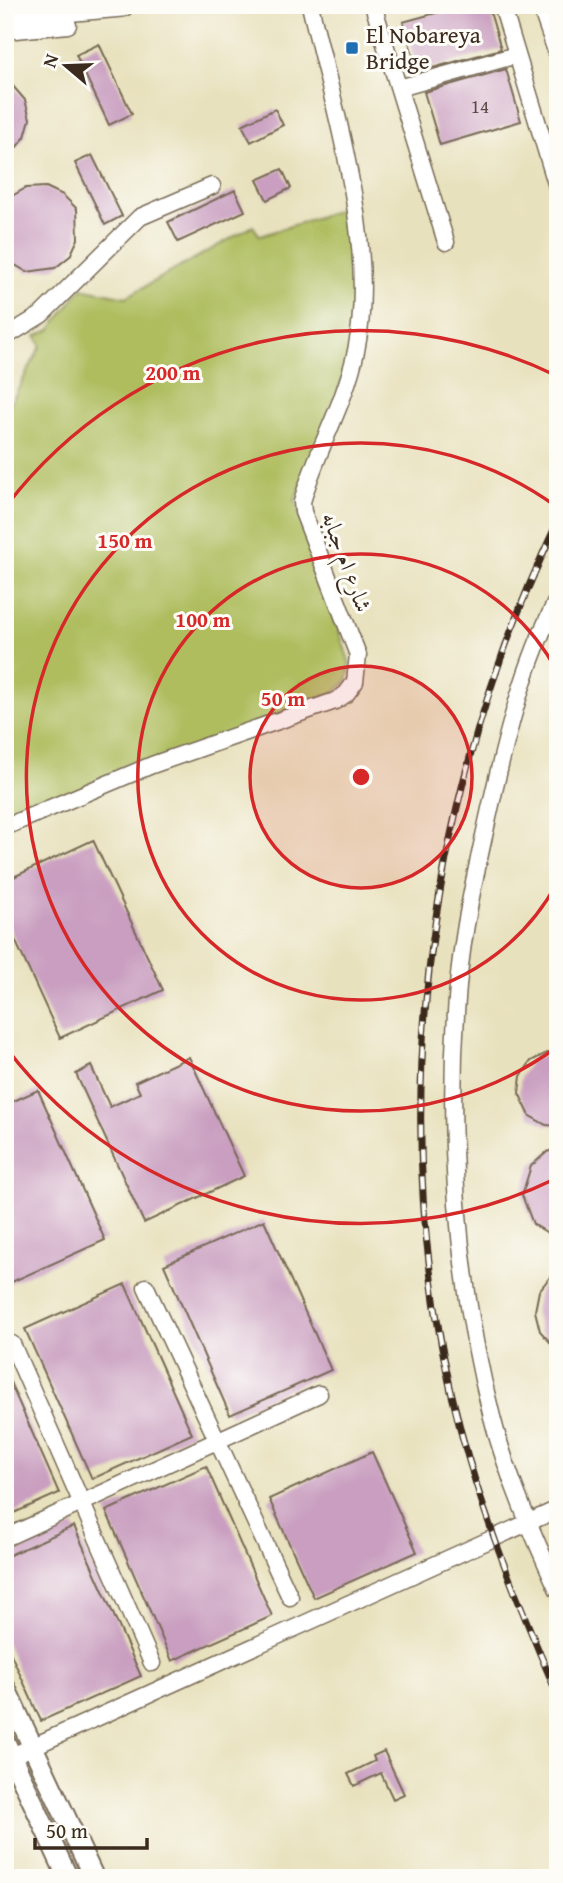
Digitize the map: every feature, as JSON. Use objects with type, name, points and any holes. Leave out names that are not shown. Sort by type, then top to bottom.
[{"type":"highway","points":[[5,15],[122,5]]},
{"type":"main road","points":[[5,1687],[94,1878]]},
{"type":"main road","points":[[9,1749],[68,1878]]},
{"type":"street","name":"شارع ام جبابه","points":[[5,827],[152,765],[335,701],[346,694],[355,682],[358,655],[303,512],[302,502],[356,352],[362,289],[357,228],[342,144],[310,5]]},
{"type":"street","points":[[373,5],[446,242]]},
{"type":"street","points":[[502,5],[558,190]]},
{"type":"street","points":[[540,5],[558,57]]},
{"type":"street","points":[[5,31],[68,25]]},
{"type":"street","points":[[398,88],[517,55]]},
{"type":"street","points":[[5,337],[41,315],[140,217],[212,186]]},
{"type":"street","points":[[558,598],[530,661],[494,791],[470,906],[458,983],[454,1133],[463,1263],[492,1420],[529,1522],[558,1590]]},
{"type":"street","points":[[145,1287],[290,1597]]},
{"type":"street","points":[[12,1344],[152,1663]]},
{"type":"street","points":[[5,1538],[319,1394]]},
{"type":"street","points":[[9,1749],[33,1747],[558,1509]]},
{"type":"green space","points":[[342,209],[350,260],[353,311],[347,360],[333,408],[295,500],[349,661],[346,681],[331,694],[5,820],[5,414],[41,346],[36,336],[50,330],[82,288],[126,297],[253,226],[260,236]]},
{"type":"building","points":[[465,5],[488,5],[501,49],[418,72],[403,22]]},
{"type":"building","points":[[99,44],[132,114],[109,125],[76,55]]},
{"type":"building","points":[[506,69],[521,121],[440,145],[424,92]]},
{"type":"building","points":[[5,77],[25,100],[30,119],[25,137],[5,161]]},
{"type":"building","points":[[275,109],[283,125],[251,142],[242,125]]},
{"type":"building","points":[[92,155],[122,216],[105,225],[75,163]]},
{"type":"building","points":[[282,169],[291,188],[267,200],[257,180]]},
{"type":"building","points":[[46,187],[63,195],[77,209],[78,239],[70,256],[55,268],[27,272],[5,259],[5,200],[26,188]]},
{"type":"building","points":[[235,190],[245,211],[178,242],[168,222]]},
{"type":"building","points":[[93,840],[163,990],[60,1038],[5,918],[5,881]]},
{"type":"building","points":[[558,1052],[558,1126],[546,1125],[530,1116],[519,1093],[521,1076],[531,1061],[547,1053]]},
{"type":"building","points":[[189,1057],[244,1176],[144,1223],[76,1074],[91,1066],[110,1107],[140,1093],[135,1082]]},
{"type":"building","points":[[38,1090],[105,1240],[5,1285],[5,1105]]},
{"type":"building","points":[[558,1148],[558,1239],[533,1224],[522,1195],[531,1166],[547,1152]]},
{"type":"building","points":[[264,1220],[331,1370],[230,1415],[164,1265]]},
{"type":"building","points":[[558,1267],[558,1351],[540,1331],[535,1311],[539,1291]]},
{"type":"building","points":[[125,1284],[192,1434],[92,1479],[25,1329]]},
{"type":"building","points":[[5,1371],[59,1493],[5,1517]]},
{"type":"building","points":[[372,1452],[417,1552],[314,1598],[269,1499]]},
{"type":"building","points":[[206,1466],[272,1616],[172,1661],[106,1511]]},
{"type":"building","points":[[74,1526],[141,1676],[41,1721],[5,1641],[5,1557]]},
{"type":"building","points":[[384,1751],[404,1794],[393,1799],[381,1773],[354,1786],[348,1774],[375,1761],[373,1756]]},
{"type":"railway","points":[[558,521],[512,628],[475,739],[447,853],[429,968],[421,1085],[424,1201],[437,1317],[461,1432],[492,1533],[558,1696]]},
{"type":"place","name":"El Nobareya Bridge","points":[[352,48]]}]
